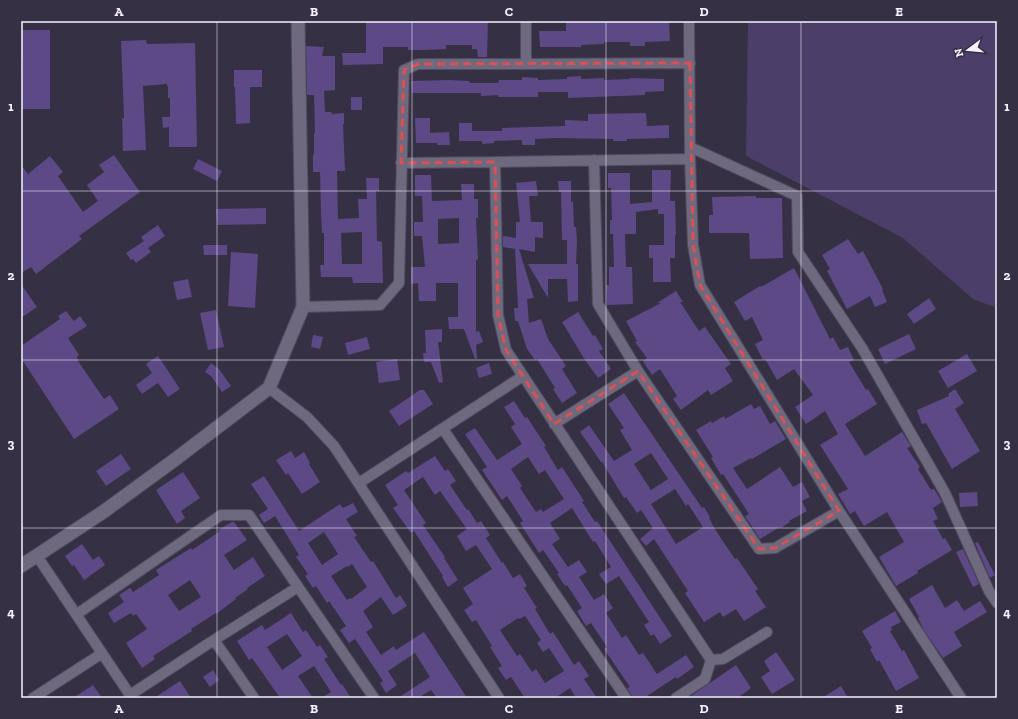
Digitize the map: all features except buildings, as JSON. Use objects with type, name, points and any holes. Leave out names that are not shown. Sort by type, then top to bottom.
[{"type":"street","points":[[21,566],[103,512],[173,462],[269,388],[303,307],[298,21]]},
{"type":"street","points":[[526,21],[526,64]]},
{"type":"street","points":[[689,21],[690,159],[693,245],[700,285],[839,511],[960,698]]},
{"type":"street","points":[[303,307],[380,305],[399,283],[404,70],[418,64],[690,63]]},
{"type":"street","points":[[690,146],[797,196],[798,252],[862,348],[941,486],[989,590],[997,603]]},
{"type":"street","points":[[401,162],[690,159]]},
{"type":"street","points":[[594,160],[598,304],[638,371],[759,549],[775,548],[839,511]]},
{"type":"street","points":[[495,162],[498,314],[506,350],[711,660]]},
{"type":"street","points":[[554,424],[638,371]]},
{"type":"street","points":[[360,483],[523,376]]},
{"type":"street","points":[[269,388],[307,417],[334,446],[360,483],[499,698]]},
{"type":"street","points":[[443,429],[626,698]]},
{"type":"street","points":[[77,614],[221,516],[249,515],[374,698]]},
{"type":"street","points":[[37,556],[131,697],[214,640],[298,587]]},
{"type":"street","points":[[711,660],[723,659],[767,632]]},
{"type":"street","points":[[214,640],[254,698]]},
{"type":"street","points":[[33,698],[101,654]]},
{"type":"street","points":[[676,698],[705,679],[711,660]]},
{"type":"highlighted area","points":[[690,63],[693,245],[700,285],[839,511],[775,548],[759,549],[638,371],[554,424],[506,350],[498,315],[495,162],[401,163],[404,70],[418,64]]},
{"type":"shaded area","points":[[748,21],[997,21],[997,308],[973,299],[903,238],[746,156]]}]
